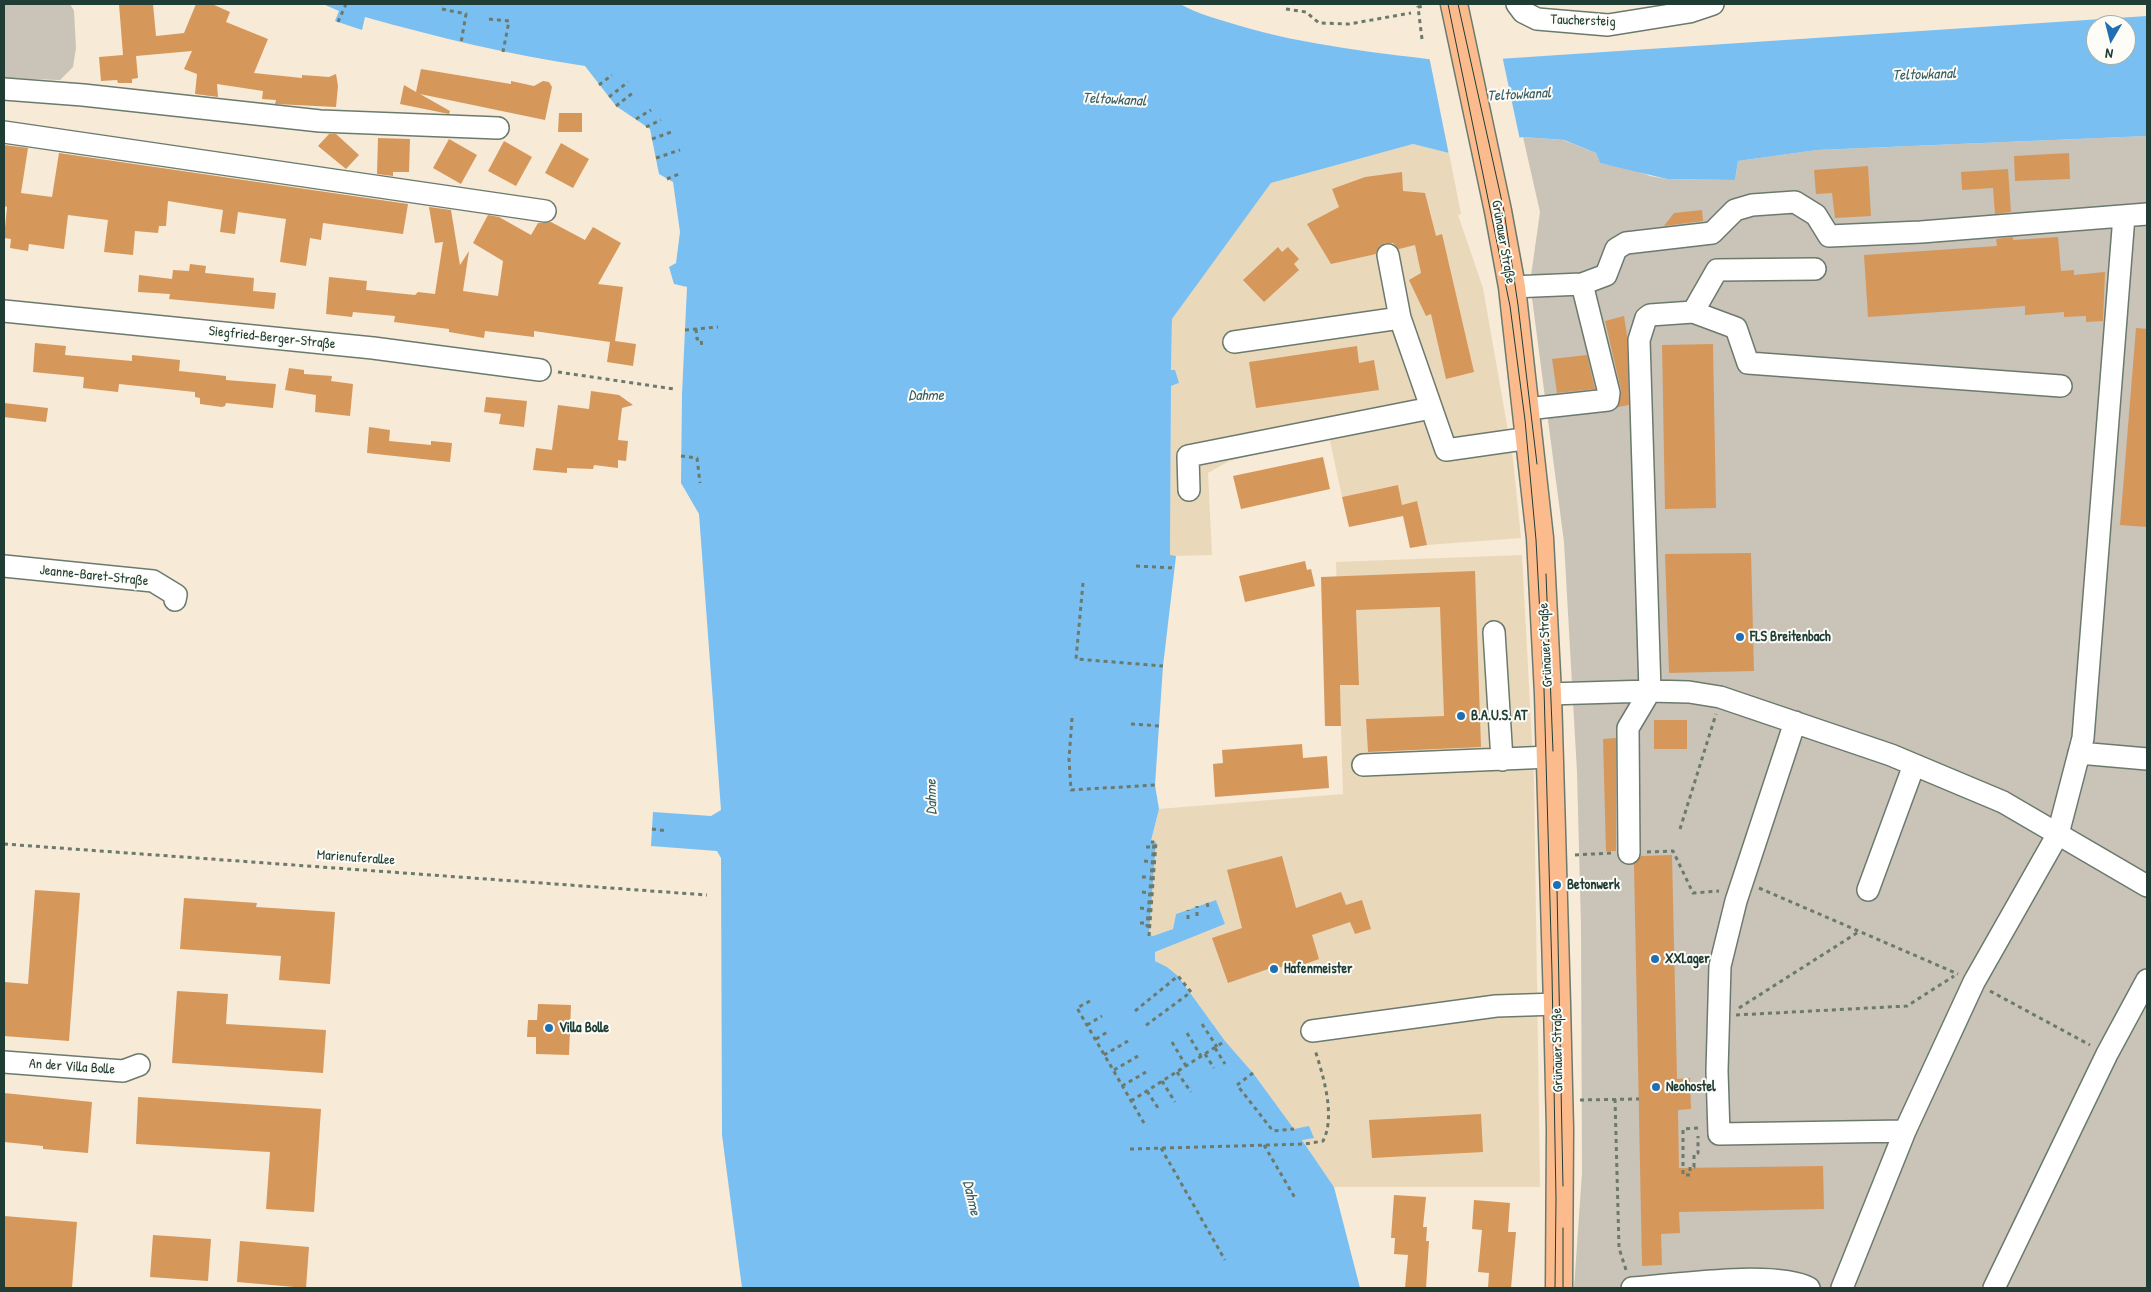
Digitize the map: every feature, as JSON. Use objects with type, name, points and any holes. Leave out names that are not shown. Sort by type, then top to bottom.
[{"type":"main road","name":"Grünauer Straße","points":[[1455,6],[1498,211],[1512,288],[1540,538],[1548,694],[1557,1004],[1560,1129],[1559,1288]]},
{"type":"street","name":"Tauchersteig","points":[[1517,4],[1524,12],[1537,19],[1608,25],[1689,12],[1713,4]]},
{"type":"street","points":[[4,88],[320,121],[498,128]]},
{"type":"street","points":[[4,132],[545,211]]},
{"type":"street","points":[[1512,288],[1582,284],[1606,275],[1616,249],[1626,243],[1712,233],[1735,210],[1752,205],[1794,202],[1816,215],[1829,236],[1921,232],[2147,214]]},
{"type":"street","points":[[1842,1288],[1966,978],[2058,834],[2079,753],[2083,728],[2124,216]]},
{"type":"street","points":[[1388,255],[1400,318],[1446,450],[1530,438]]},
{"type":"street","points":[[1693,312],[1717,270],[1815,268]]},
{"type":"street","points":[[1527,409],[1608,400],[1609,393],[1582,284]]},
{"type":"street","name":"Siegfried-Berger-Straße","points":[[4,311],[373,348],[540,370]]},
{"type":"street","points":[[1629,853],[1628,728],[1650,690],[1639,340],[1646,318],[1650,315],[1693,312],[1736,328],[1748,363],[2061,386]]},
{"type":"street","points":[[1234,342],[1400,318]]},
{"type":"street","points":[[1189,490],[1188,456],[1431,408]]},
{"type":"street","name":"Jeanne-Baret-Straße","points":[[4,566],[153,581],[176,595],[176,600]]},
{"type":"street","points":[[1494,632],[1502,760]]},
{"type":"street","points":[[1548,694],[1650,690],[1689,692],[1720,697],[1914,765],[2003,802],[2147,886]]},
{"type":"street","points":[[1795,722],[1741,887],[1720,966],[1717,1072],[1719,1134],[1905,1131]]},
{"type":"street","points":[[2079,753],[2147,759]]},
{"type":"street","points":[[1363,765],[1550,757]]},
{"type":"street","points":[[1868,890],[1914,765]]},
{"type":"street","points":[[1994,1288],[2107,1054],[2147,980]]},
{"type":"street","points":[[1312,1031],[1496,1006],[1557,1004]]},
{"type":"street","name":"An der Villa Bolle","points":[[4,1062],[124,1071],[139,1066]]},
{"type":"street","points":[[1629,1280],[1767,1278],[1802,1284],[1809,1288]]},
{"type":"path","points":[[338,22],[346,4]]},
{"type":"path","points":[[1422,39],[1418,7],[1425,6]]},
{"type":"path","points":[[442,9],[466,14],[461,43]]},
{"type":"path","points":[[1286,9],[1306,12],[1320,23],[1349,24],[1411,14]]},
{"type":"path","points":[[489,19],[509,22],[503,52]]},
{"type":"path","points":[[599,85],[612,75]]},
{"type":"path","points":[[609,97],[628,82]]},
{"type":"path","points":[[616,106],[634,92]]},
{"type":"path","points":[[636,119],[651,110]]},
{"type":"path","points":[[646,127],[660,120]]},
{"type":"path","points":[[652,139],[674,131]]},
{"type":"path","points":[[656,158],[680,150]]},
{"type":"path","points":[[667,179],[679,174]]},
{"type":"path","points":[[685,330],[718,327]]},
{"type":"path","points":[[696,329],[697,339],[701,339],[702,348]]},
{"type":"path","points":[[540,370],[674,389]]},
{"type":"path","points":[[681,456],[697,458],[700,483]]},
{"type":"path","points":[[1136,566],[1175,568]]},
{"type":"path","points":[[1083,583],[1076,659],[1163,666]]},
{"type":"path","points":[[1680,829],[1720,697]]},
{"type":"path","points":[[1072,718],[1069,759],[1071,790],[1155,785]]},
{"type":"path","points":[[1131,724],[1160,726]]},
{"type":"path","points":[[652,829],[667,831]]},
{"type":"path","points":[[1148,925],[1156,842],[1152,842],[1154,847],[1148,925],[1149,936]]},
{"type":"path","name":"Marienuferallee","points":[[4,844],[707,895]]},
{"type":"path","points":[[1146,847],[1154,847]]},
{"type":"path","points":[[1144,862],[1152,862]]},
{"type":"path","points":[[1142,877],[1151,877]]},
{"type":"path","points":[[1693,893],[1730,890],[1741,887],[1860,931],[1966,978],[2107,1054]]},
{"type":"path","points":[[1142,892],[1150,893]]},
{"type":"path","points":[[1208,903],[1209,910]]},
{"type":"path","points":[[1197,916],[1198,906]]},
{"type":"path","points":[[1140,908],[1149,908]]},
{"type":"path","points":[[1188,910],[1188,919]]},
{"type":"path","points":[[1140,922],[1148,925]]},
{"type":"path","points":[[1860,931],[1727,1016],[1907,1006],[1966,978]]},
{"type":"path","points":[[1134,1011],[1178,976],[1191,992],[1145,1026]]},
{"type":"path","points":[[1090,1001],[1078,1008],[1144,1123]]},
{"type":"path","points":[[1087,1024],[1102,1016]]},
{"type":"path","points":[[1202,1024],[1225,1064]]},
{"type":"path","points":[[1096,1040],[1109,1031]]},
{"type":"path","points":[[1130,1149],[1305,1144],[1323,1140],[1328,1131],[1324,1080],[1310,1038],[1312,1031]]},
{"type":"path","points":[[1187,1034],[1201,1056]]},
{"type":"path","points":[[1104,1055],[1128,1041]]},
{"type":"path","points":[[1131,1100],[1225,1041]]},
{"type":"path","points":[[1172,1042],[1186,1066]]},
{"type":"path","points":[[1205,1054],[1214,1068]]},
{"type":"path","points":[[1114,1070],[1138,1056]]},
{"type":"path","points":[[1122,1086],[1146,1072]]},
{"type":"path","points":[[1178,1072],[1191,1092]]},
{"type":"path","points":[[1253,1073],[1237,1085],[1273,1131],[1294,1129]]},
{"type":"path","points":[[1162,1081],[1175,1102]]},
{"type":"path","points":[[1147,1091],[1160,1111]]},
{"type":"path","points":[[1615,1099],[1619,1248],[1629,1280]]},
{"type":"path","points":[[1579,1100],[1639,1099]]},
{"type":"path","points":[[1690,1170],[1690,1175],[1683,1175],[1682,1128],[1698,1128]]},
{"type":"path","points":[[1264,1145],[1295,1198]]},
{"type":"path","points":[[1160,1148],[1225,1260]]},
{"type":"shaded area","points":[[4,4],[70,4],[74,11],[76,48],[73,67],[60,80],[4,78]]},
{"type":"shaded area","points":[[2147,136],[2147,1288],[1574,1288],[1582,1173],[1581,926],[1577,772],[1564,542],[1530,283],[1540,212],[1523,137],[1563,140],[1596,153],[1600,163],[1635,170],[1650,176],[1667,179],[1735,180],[1738,161],[1817,150]]},
{"type":"shaded area","points":[[1413,144],[1449,153],[1461,214],[1458,215],[1483,288],[1513,459],[1521,538],[1427,545],[1417,502],[1402,505],[1398,485],[1342,497],[1329,436],[1229,461],[1208,473],[1212,555],[1170,556],[1171,386],[1178,384],[1171,370],[1172,319],[1271,183]]},
{"type":"shaded area","points":[[1522,555],[1534,780],[1540,1187],[1334,1187],[1253,1073],[1225,1041],[1179,977],[1167,967],[1155,961],[1155,952],[1225,924],[1216,900],[1176,914],[1173,929],[1149,936],[1156,842],[1151,842],[1159,809],[1343,794],[1336,562]]},
{"type":"water","name":"Dahme","points":[[323,4],[1180,4],[1215,18],[1263,32],[1317,44],[1453,62],[2086,20],[2086,65],[2136,65],[2136,17],[2147,16],[2147,136],[1817,150],[1738,161],[1735,180],[1667,179],[1600,163],[1596,153],[1564,140],[1523,137],[1449,153],[1413,144],[1271,183],[1172,319],[1171,370],[1175,370],[1179,383],[1171,386],[1170,555],[1176,556],[1163,666],[1155,785],[1159,809],[1151,841],[1156,842],[1149,935],[1153,936],[1173,929],[1176,914],[1216,900],[1225,924],[1155,952],[1155,961],[1167,967],[1178,976],[1225,1041],[1253,1073],[1294,1129],[1309,1126],[1314,1138],[1302,1140],[1334,1187],[1360,1288],[742,1288],[722,1135],[721,858],[717,851],[651,846],[653,812],[711,816],[721,810],[699,514],[681,483],[682,394],[687,287],[674,284],[669,267],[676,263],[680,232],[673,182],[659,174],[650,129],[616,106],[585,66],[529,57],[474,45],[365,17],[362,30],[335,21],[339,11]]},
{"type":"pier","points":[[1502,55],[1520,140],[1449,155],[1429,56],[1453,59]]},
{"type":"building","points":[[119,4],[153,4],[156,36],[184,33],[196,4],[212,4],[230,12],[226,22],[268,39],[254,73],[302,78],[302,75],[329,77],[336,74],[338,86],[336,107],[275,104],[276,100],[262,99],[263,91],[217,84],[218,97],[195,94],[197,74],[184,69],[192,51],[136,56],[138,78],[132,79],[132,83],[118,83],[117,80],[101,81],[99,57],[123,55]]},
{"type":"building","points":[[421,69],[511,84],[511,81],[534,86],[543,81],[549,82],[552,87],[545,120],[420,94],[450,111],[449,114],[400,104],[404,85],[416,92]]},
{"type":"building","points":[[559,113],[582,113],[582,132],[558,132]]},
{"type":"building","points":[[329,134],[336,134],[359,155],[346,169],[318,146]]},
{"type":"building","points":[[378,138],[410,139],[409,172],[393,172],[393,176],[377,174]]},
{"type":"building","points":[[449,139],[477,155],[461,184],[433,168]]},
{"type":"building","points":[[504,141],[532,157],[516,186],[488,171]]},
{"type":"building","points":[[561,143],[589,159],[573,188],[545,173]]},
{"type":"building","points":[[4,145],[28,148],[21,193],[52,197],[59,153],[408,204],[403,234],[323,223],[321,240],[310,238],[306,266],[280,262],[286,219],[238,212],[235,234],[220,232],[223,210],[168,201],[166,226],[159,226],[158,233],[135,231],[133,255],[104,252],[108,220],[68,215],[64,249],[29,244],[28,251],[10,248],[11,239],[4,238],[7,207],[4,206]]},
{"type":"building","points":[[2069,153],[2070,179],[2015,181],[2014,156]]},
{"type":"building","points":[[1868,166],[1871,216],[1835,218],[1832,193],[1816,194],[1814,170]]},
{"type":"building","points":[[2008,169],[2011,212],[1995,214],[1993,188],[1962,190],[1961,172]]},
{"type":"building","points":[[1402,172],[1403,191],[1425,193],[1436,236],[1442,234],[1474,372],[1446,379],[1431,314],[1426,316],[1409,280],[1421,273],[1415,245],[1399,249],[1393,243],[1385,243],[1380,246],[1376,254],[1331,264],[1307,224],[1339,207],[1332,189],[1365,177]]},
{"type":"building","points":[[429,207],[451,210],[460,265],[469,251],[463,291],[498,296],[503,261],[473,243],[488,215],[499,217],[531,235],[538,223],[551,222],[585,240],[593,227],[621,243],[598,284],[623,287],[615,341],[636,344],[633,366],[607,362],[610,342],[534,331],[534,337],[485,331],[484,338],[449,332],[449,329],[394,322],[395,316],[353,312],[352,317],[326,314],[329,277],[367,281],[366,290],[415,295],[418,292],[435,294],[443,242],[435,243]]},
{"type":"building","points":[[1702,210],[1703,221],[1664,226],[1674,213]]},
{"type":"building","points":[[2013,237],[2013,240],[2058,237],[2061,271],[2074,270],[2074,275],[2105,272],[2103,321],[2086,322],[2086,316],[2064,317],[2064,312],[2025,315],[2025,306],[1868,317],[1864,255],[1997,246],[1996,239]]},
{"type":"building","points":[[1278,247],[1282,252],[1288,247],[1299,259],[1294,264],[1299,270],[1264,302],[1243,280]]},
{"type":"building","points":[[190,264],[206,266],[205,273],[254,278],[253,291],[276,293],[274,309],[169,299],[170,294],[138,292],[139,275],[172,279],[173,270],[189,271]]},
{"type":"building","points":[[1624,316],[1627,335],[1629,405],[1618,407],[1621,390],[1605,321]]},
{"type":"building","points":[[2136,328],[2147,329],[2147,527],[2120,525]]},
{"type":"building","points":[[35,343],[66,346],[65,355],[132,361],[132,355],[180,360],[179,371],[226,376],[226,380],[276,384],[273,408],[226,403],[222,407],[200,404],[200,398],[195,397],[195,392],[119,384],[118,392],[83,388],[84,377],[33,372]]},
{"type":"building","points":[[1713,344],[1716,508],[1665,509],[1662,345]]},
{"type":"building","points":[[1357,346],[1359,363],[1374,360],[1379,390],[1256,408],[1249,362]]},
{"type":"building","points":[[1587,355],[1595,389],[1557,393],[1552,359]]},
{"type":"building","points":[[289,368],[304,370],[304,374],[332,376],[331,381],[353,384],[350,416],[315,412],[316,395],[285,390]]},
{"type":"building","points":[[591,391],[619,395],[633,405],[622,408],[618,440],[628,441],[626,461],[618,460],[618,468],[594,465],[593,469],[567,468],[567,473],[533,470],[536,448],[552,450],[558,405],[589,409]]},
{"type":"building","points":[[486,397],[527,401],[524,427],[499,424],[501,414],[484,412]]},
{"type":"building","points":[[4,403],[48,408],[46,422],[4,417]]},
{"type":"building","points":[[369,427],[390,430],[389,441],[431,445],[431,441],[452,443],[450,462],[367,453]]},
{"type":"building","points":[[1323,457],[1330,489],[1241,509],[1233,476]]},
{"type":"building","points":[[1398,485],[1402,505],[1417,501],[1427,545],[1410,548],[1403,516],[1349,527],[1342,497]]},
{"type":"building","points":[[1751,553],[1754,671],[1669,673],[1665,554]]},
{"type":"building","points":[[1305,561],[1307,570],[1311,569],[1315,586],[1245,602],[1239,576]]},
{"type":"building","points":[[1475,571],[1481,747],[1368,752],[1366,719],[1444,716],[1440,607],[1356,610],[1359,685],[1340,685],[1341,726],[1325,726],[1321,577]]},
{"type":"building","points":[[1654,720],[1687,720],[1687,749],[1654,749]]},
{"type":"building","points":[[1616,738],[1616,851],[1606,851],[1603,739]]},
{"type":"building","points":[[1302,744],[1303,758],[1327,756],[1329,788],[1215,797],[1213,764],[1223,763],[1222,750]]},
{"type":"building","points":[[1672,855],[1677,1079],[1690,1078],[1691,1109],[1678,1110],[1679,1168],[1823,1166],[1824,1209],[1679,1212],[1680,1233],[1661,1234],[1662,1265],[1642,1266],[1634,864],[1641,856]]},
{"type":"building","points":[[1282,856],[1296,908],[1341,892],[1346,905],[1362,900],[1371,929],[1355,934],[1350,922],[1312,935],[1319,959],[1288,970],[1287,965],[1272,970],[1271,968],[1228,983],[1212,938],[1242,928],[1227,870]]},
{"type":"building","points":[[35,890],[80,893],[69,1041],[4,1036],[4,982],[28,984]]},
{"type":"building","points":[[184,898],[257,903],[256,907],[335,912],[330,984],[279,980],[281,956],[180,949]]},
{"type":"building","points":[[177,991],[228,994],[226,1024],[326,1030],[323,1073],[172,1063]]},
{"type":"building","name":"Villa Bolle","points":[[538,1004],[571,1005],[569,1055],[536,1054],[536,1037],[527,1037],[528,1020],[537,1020]]},
{"type":"building","points":[[4,1093],[92,1102],[88,1153],[43,1149],[43,1146],[4,1142]]},
{"type":"building","points":[[138,1097],[321,1109],[314,1212],[266,1209],[270,1152],[136,1144]]},
{"type":"building","points":[[1481,1114],[1483,1152],[1372,1158],[1369,1120]]},
{"type":"building","points":[[1394,1195],[1426,1197],[1423,1227],[1427,1227],[1426,1241],[1429,1241],[1426,1288],[1405,1288],[1408,1255],[1394,1254],[1395,1238],[1391,1238]]},
{"type":"building","points":[[1474,1200],[1510,1203],[1508,1232],[1516,1232],[1511,1288],[1488,1288],[1489,1273],[1478,1272],[1482,1230],[1472,1229]]},
{"type":"building","points":[[4,1216],[77,1222],[72,1288],[4,1288]]},
{"type":"building","points":[[153,1235],[211,1239],[208,1281],[150,1277]]},
{"type":"building","points":[[240,1241],[309,1247],[306,1288],[237,1282]]},
{"type":"tram line","points":[[1448,4],[1510,306],[1525,420],[1536,540],[1544,689],[1552,973],[1556,1199],[1555,1288]]},
{"type":"tram line","points":[[1458,4],[1504,211],[1518,305],[1537,464]]},
{"type":"tram line","points":[[1546,574],[1553,751]]},
{"type":"tram line","points":[[1557,889],[1563,1186]]},
{"type":"tram line","points":[[1563,1228],[1563,1288]]},
{"type":"place","name":"FLS Breitenbach","points":[[1740,637]]},
{"type":"place","name":"B.A.U.S. AT","points":[[1461,716]]},
{"type":"place","name":"Betonwerk","points":[[1557,885]]},
{"type":"place","name":"XXLager","points":[[1655,959]]},
{"type":"place","name":"Hafenmeister","points":[[1274,969]]},
{"type":"place","name":"Villa Bolle","points":[[549,1028]]},
{"type":"place","name":"Neohostel","points":[[1656,1087]]},
{"type":"water label","name":"Teltowkanal","points":[[1924,75]]},
{"type":"water label","name":"Teltowkanal","points":[[1519,95]]},
{"type":"water label","name":"Teltowkanal","points":[[1114,100]]}]
